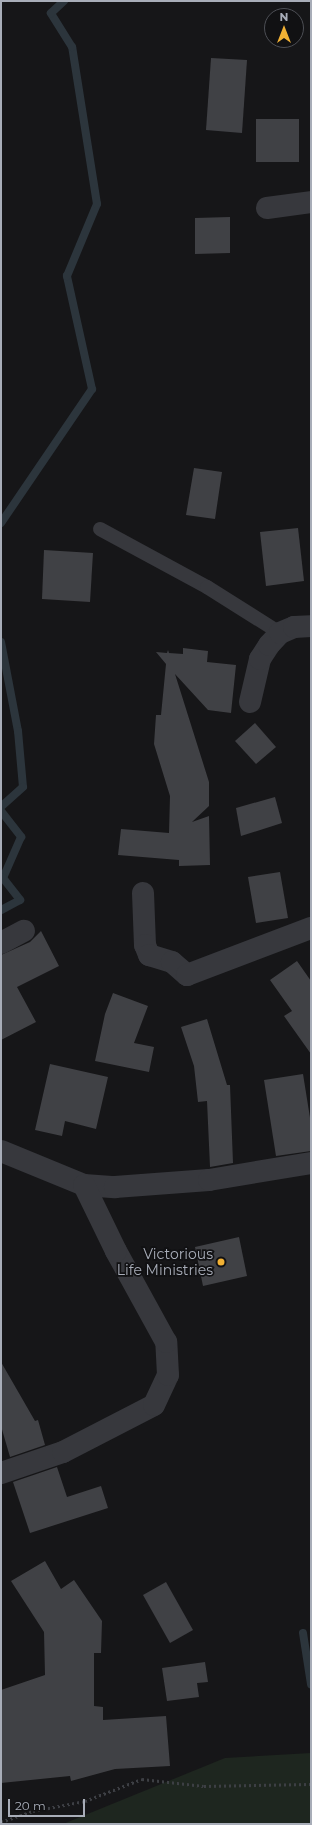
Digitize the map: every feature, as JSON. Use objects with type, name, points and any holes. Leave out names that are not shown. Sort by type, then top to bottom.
[{"type":"street","points":[[267,208],[311,202]]},
{"type":"street","points":[[250,702],[260,658],[280,633],[294,627],[311,626]]},
{"type":"street","points":[[143,892],[145,945],[149,955],[172,962],[187,976],[311,928]]},
{"type":"street","points":[[1,942],[24,931]]},
{"type":"street","points":[[1,1151],[84,1185],[115,1188],[210,1180],[311,1162]]},
{"type":"street","points":[[1,1472],[63,1452],[154,1405],[168,1374],[166,1342],[116,1251],[84,1185]]},
{"type":"lane","points":[[100,529],[207,587],[280,633]]},
{"type":"path","points":[[1,1822],[33,1811],[85,1801],[142,1779],[204,1786],[311,1784]]},
{"type":"shaded area","points":[[311,1753],[311,1824],[63,1824],[225,1758]]},
{"type":"building","points":[[211,58],[247,60],[242,133],[206,130]]},
{"type":"building","points":[[256,119],[299,119],[299,162],[256,162]]},
{"type":"building","points":[[230,217],[230,253],[195,254],[195,218]]},
{"type":"building","points":[[194,468],[222,472],[215,519],[186,515]]},
{"type":"building","points":[[298,528],[304,581],[266,586],[260,532]]},
{"type":"building","points":[[44,550],[93,553],[90,602],[42,599]]},
{"type":"building","points":[[183,648],[208,651],[207,662],[236,665],[231,713],[208,710],[175,674],[209,782],[209,806],[192,822],[209,816],[210,865],[179,866],[179,860],[118,855],[121,829],[169,833],[170,796],[154,744],[156,715],[161,715],[166,664],[156,652],[167,653],[168,650],[169,653],[183,654]]},
{"type":"building","points":[[255,723],[276,747],[256,764],[235,741]]},
{"type":"building","points":[[275,797],[282,823],[241,836],[236,808]]},
{"type":"building","points":[[280,872],[288,918],[256,923],[248,877]]},
{"type":"building","points":[[41,931],[59,966],[17,987],[36,1022],[1,1040],[1,955],[30,942]]},
{"type":"building","points":[[297,961],[311,981],[311,1054],[284,1016],[292,1011],[270,980]]},
{"type":"building","points":[[113,993],[148,1006],[134,1043],[154,1047],[149,1072],[95,1061],[105,1014]]},
{"type":"building","points":[[207,1019],[227,1085],[230,1085],[233,1163],[210,1167],[207,1101],[198,1102],[194,1066],[181,1027]]},
{"type":"building","points":[[50,1064],[108,1077],[96,1129],[65,1121],[62,1136],[35,1130]]},
{"type":"building","points":[[303,1074],[311,1124],[311,1151],[276,1156],[264,1080]]},
{"type":"building","points":[[239,1237],[247,1276],[203,1286],[195,1247]]},
{"type":"building","points":[[1,1362],[35,1421],[38,1420],[45,1445],[10,1457],[1,1426]]},
{"type":"building","points":[[57,1467],[67,1497],[101,1486],[108,1508],[30,1533],[13,1482]]},
{"type":"building","points":[[45,1561],[61,1589],[74,1580],[102,1621],[101,1653],[94,1653],[94,1706],[103,1707],[103,1720],[166,1716],[170,1766],[115,1769],[71,1781],[70,1776],[1,1783],[1,1690],[45,1675],[44,1632],[11,1581]]},
{"type":"building","points":[[166,1582],[193,1630],[170,1643],[143,1595]]},
{"type":"building","points":[[205,1662],[208,1682],[197,1683],[199,1697],[167,1701],[162,1668]]},
{"type":"waterway","points":[[1,523],[92,389],[67,276],[97,204],[72,47],[51,13],[64,1]]},
{"type":"waterway","points":[[1,642],[18,731],[23,787],[1,807]]},
{"type":"waterway","points":[[1,811],[21,837],[3,878],[20,900],[1,910]]},
{"type":"waterway","points":[[303,1633],[311,1684]]},
{"type":"place","name":"Victorious Life Ministries","points":[[221,1262]]}]
